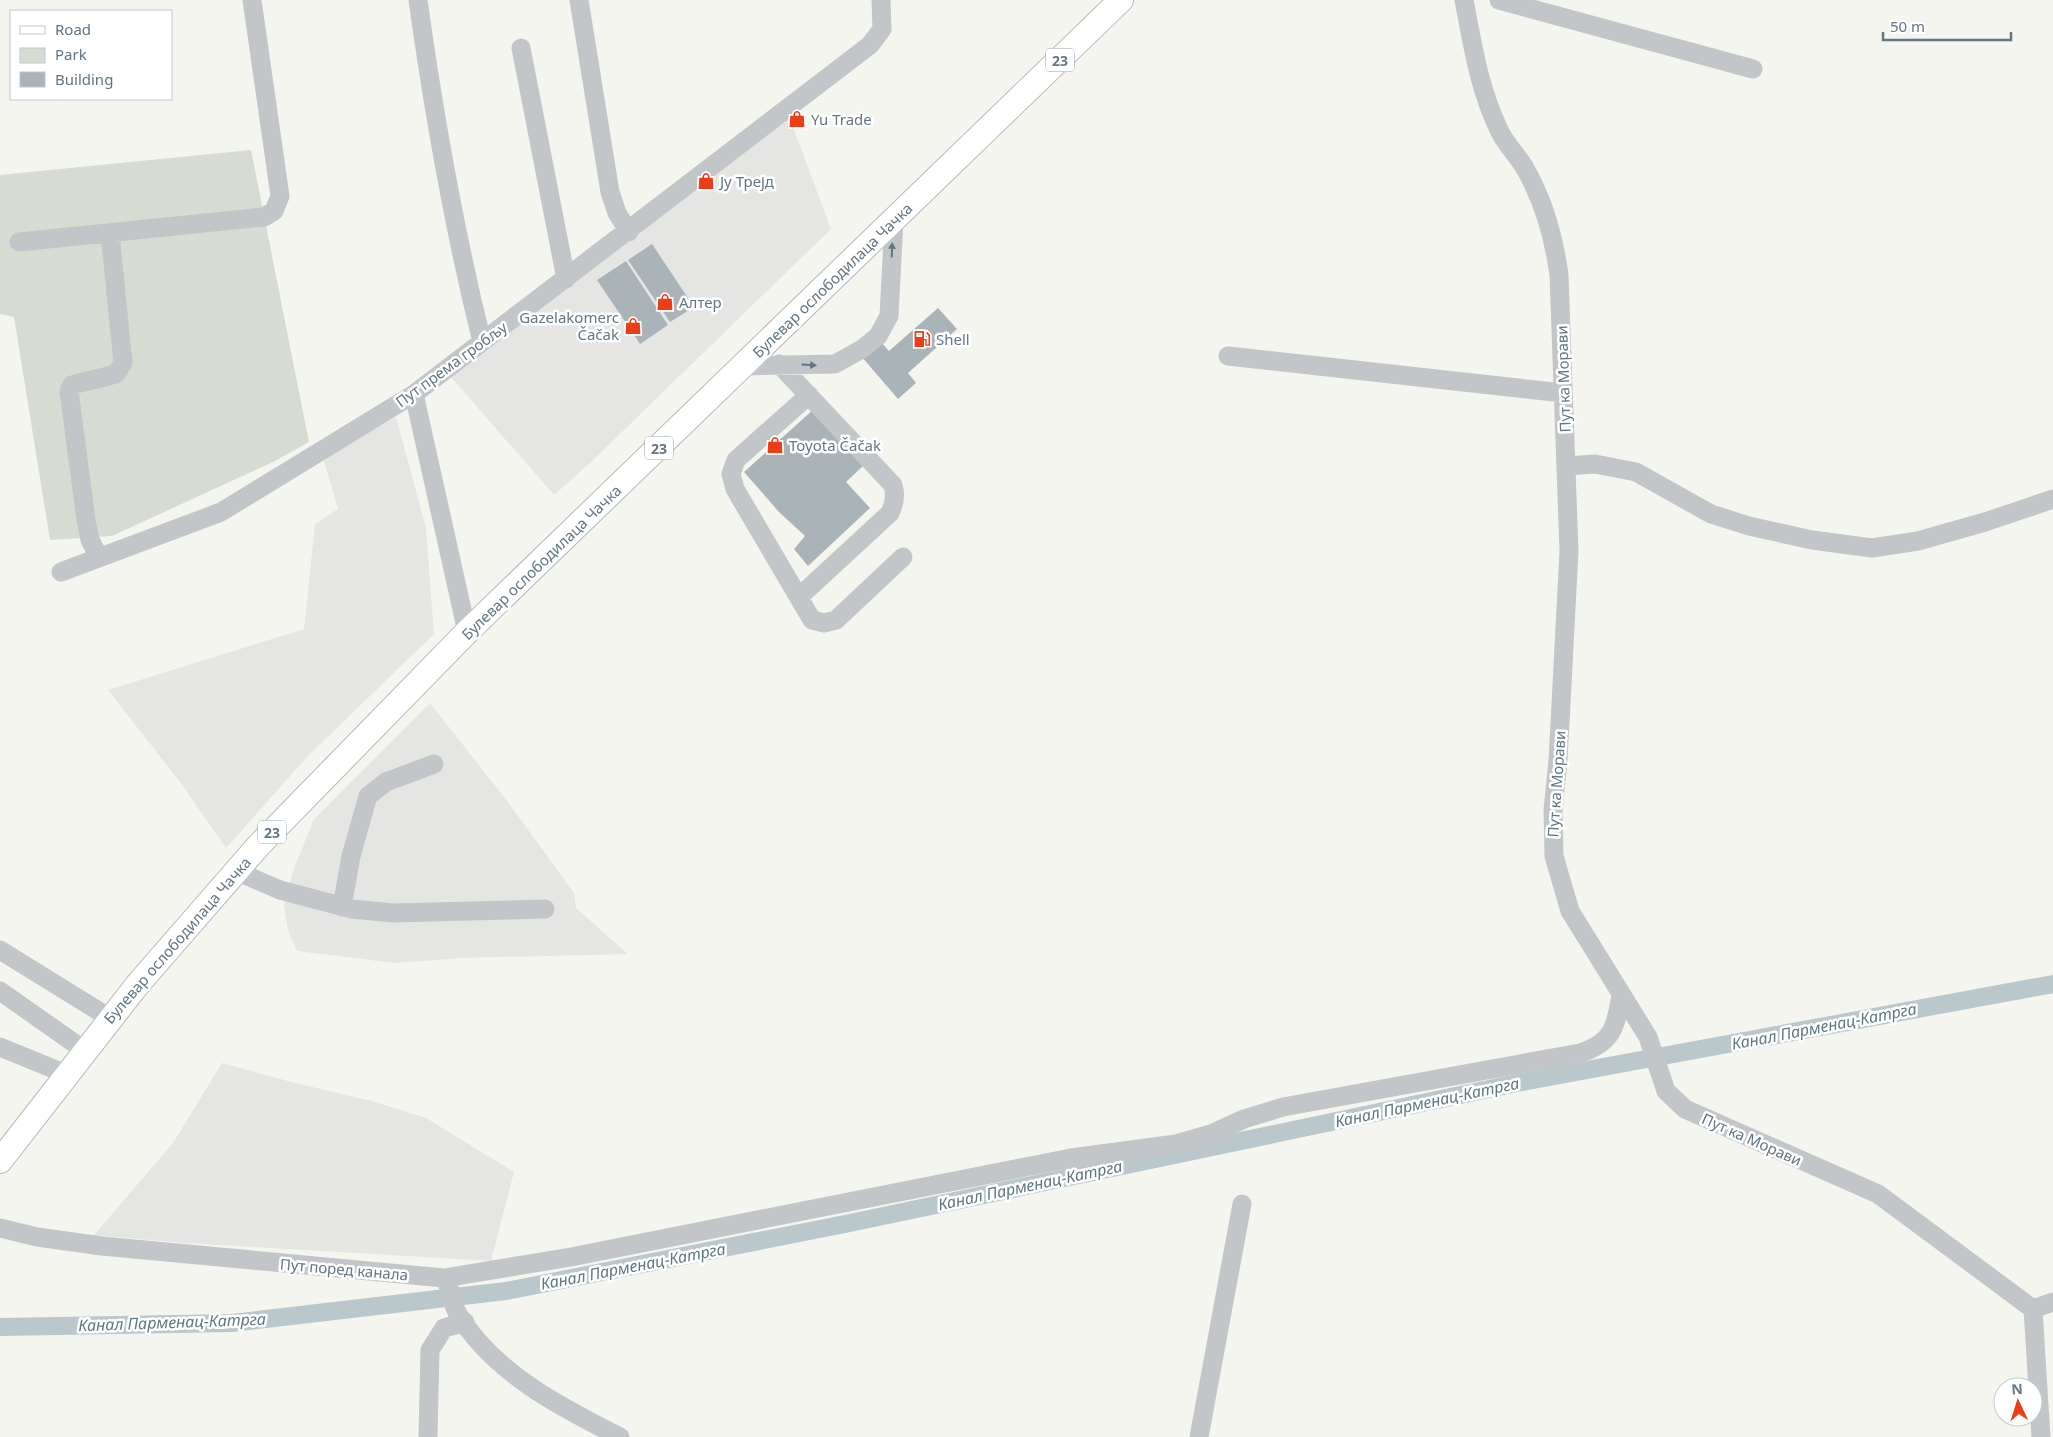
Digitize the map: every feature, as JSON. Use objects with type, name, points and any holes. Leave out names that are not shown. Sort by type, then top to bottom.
[{"type":"main road","name":"Булевар ослободилаца Чачка","points":[[0,1161],[110,1018],[175,939],[236,871],[467,632],[1121,0]]},
{"type":"street","points":[[19,242],[270,215],[277,206],[280,196],[252,0]]},
{"type":"street","points":[[418,0],[430,87],[460,252],[482,342]]},
{"type":"street","points":[[579,0],[610,192],[617,213],[629,232]]},
{"type":"street","name":"Пут ка Морави","points":[[1464,0],[1480,83],[1501,134],[1525,168],[1540,197],[1554,238],[1559,275],[1569,551],[1558,761],[1552,832],[1554,856],[1570,911],[1648,1037],[1654,1050],[1666,1091],[1685,1109],[1878,1194],[2033,1308]]},
{"type":"street","points":[[1499,0],[1753,70]]},
{"type":"street","name":"Пут према гробљу","points":[[61,572],[221,512],[414,394],[629,232],[870,45],[882,29],[882,5]]},
{"type":"street","points":[[522,48],[566,279]]},
{"type":"street","points":[[743,366],[779,364],[816,366],[834,364],[862,349],[878,336],[889,316],[894,220]]},
{"type":"street","points":[[99,557],[90,540],[86,520],[69,391],[72,385],[116,374],[123,363],[110,233]]},
{"type":"street","points":[[1228,356],[1563,393]]},
{"type":"street","points":[[779,364],[893,485],[895,497],[890,513],[798,597]]},
{"type":"street","points":[[414,394],[467,632]]},
{"type":"street","points":[[808,395],[736,460],[731,474],[735,489],[798,597],[812,620],[818,622],[836,620],[903,557]]},
{"type":"street","points":[[1566,466],[1595,464],[1636,472],[1711,514],[1739,523],[1812,540],[1872,548],[1918,541],[2053,499]]},
{"type":"street","points":[[342,907],[351,856],[368,796],[386,782],[434,764]]},
{"type":"street","points":[[236,871],[280,890],[342,907],[393,913],[545,909]]},
{"type":"street","points":[[0,950],[110,1018]]},
{"type":"street","points":[[0,991],[84,1050]]},
{"type":"street","name":"Пут поред канала","points":[[0,1228],[37,1237],[102,1246],[447,1282],[1070,1158],[1176,1144],[1210,1134],[1244,1119],[1283,1107],[1580,1053],[1599,1046],[1612,1033],[1616,1025],[1621,995]]},
{"type":"street","points":[[0,1047],[66,1074]]},
{"type":"street","points":[[1199,1437],[1242,1204]]},
{"type":"street","points":[[447,1282],[461,1317],[495,1359],[538,1391],[581,1417],[620,1437]]},
{"type":"street","points":[[2041,1437],[2033,1308],[2053,1302]]},
{"type":"street","points":[[428,1437],[430,1350],[444,1328],[461,1317]]},
{"type":"shaded area","points":[[787,111],[831,229],[590,463],[554,495],[450,376]]},
{"type":"shaded area","points":[[396,417],[426,528],[434,634],[306,758],[226,848],[180,782],[108,690],[304,629],[315,524],[338,509],[323,458]]},
{"type":"shaded area","points":[[430,703],[508,802],[574,893],[576,908],[628,954],[463,958],[394,963],[297,951],[288,931],[284,905],[293,871],[314,819]]},
{"type":"shaded area","points":[[222,1063],[372,1101],[426,1118],[514,1172],[491,1261],[185,1243],[94,1235],[173,1143]]},
{"type":"green space","points":[[251,150],[309,442],[275,461],[112,536],[50,540],[14,317],[0,314],[0,175]]},
{"type":"building","points":[[652,244],[694,307],[670,322],[628,260]]},
{"type":"building","points":[[626,261],[668,325],[640,344],[597,280]]},
{"type":"building","points":[[938,308],[957,329],[908,373],[916,383],[898,399],[861,356],[879,340],[889,351]]},
{"type":"building","points":[[814,409],[864,465],[846,482],[870,508],[808,566],[794,549],[805,536],[779,512],[744,472]]},
{"type":"waterway","name":"Канал Парменац-Катрга","points":[[0,1327],[232,1323],[506,1291],[845,1224],[1522,1082],[2053,984]]},
{"type":"place","name":"Yu Trade","points":[[797,119]]},
{"type":"place","name":"Ју Трејд","points":[[706,181]]},
{"type":"place","name":"Алтер","points":[[665,302]]},
{"type":"place","name":"Gazelakomerc Čačak","points":[[633,326]]},
{"type":"place","name":"Shell","points":[[922,339]]},
{"type":"place","name":"Toyota Čačak","points":[[775,445]]}]
